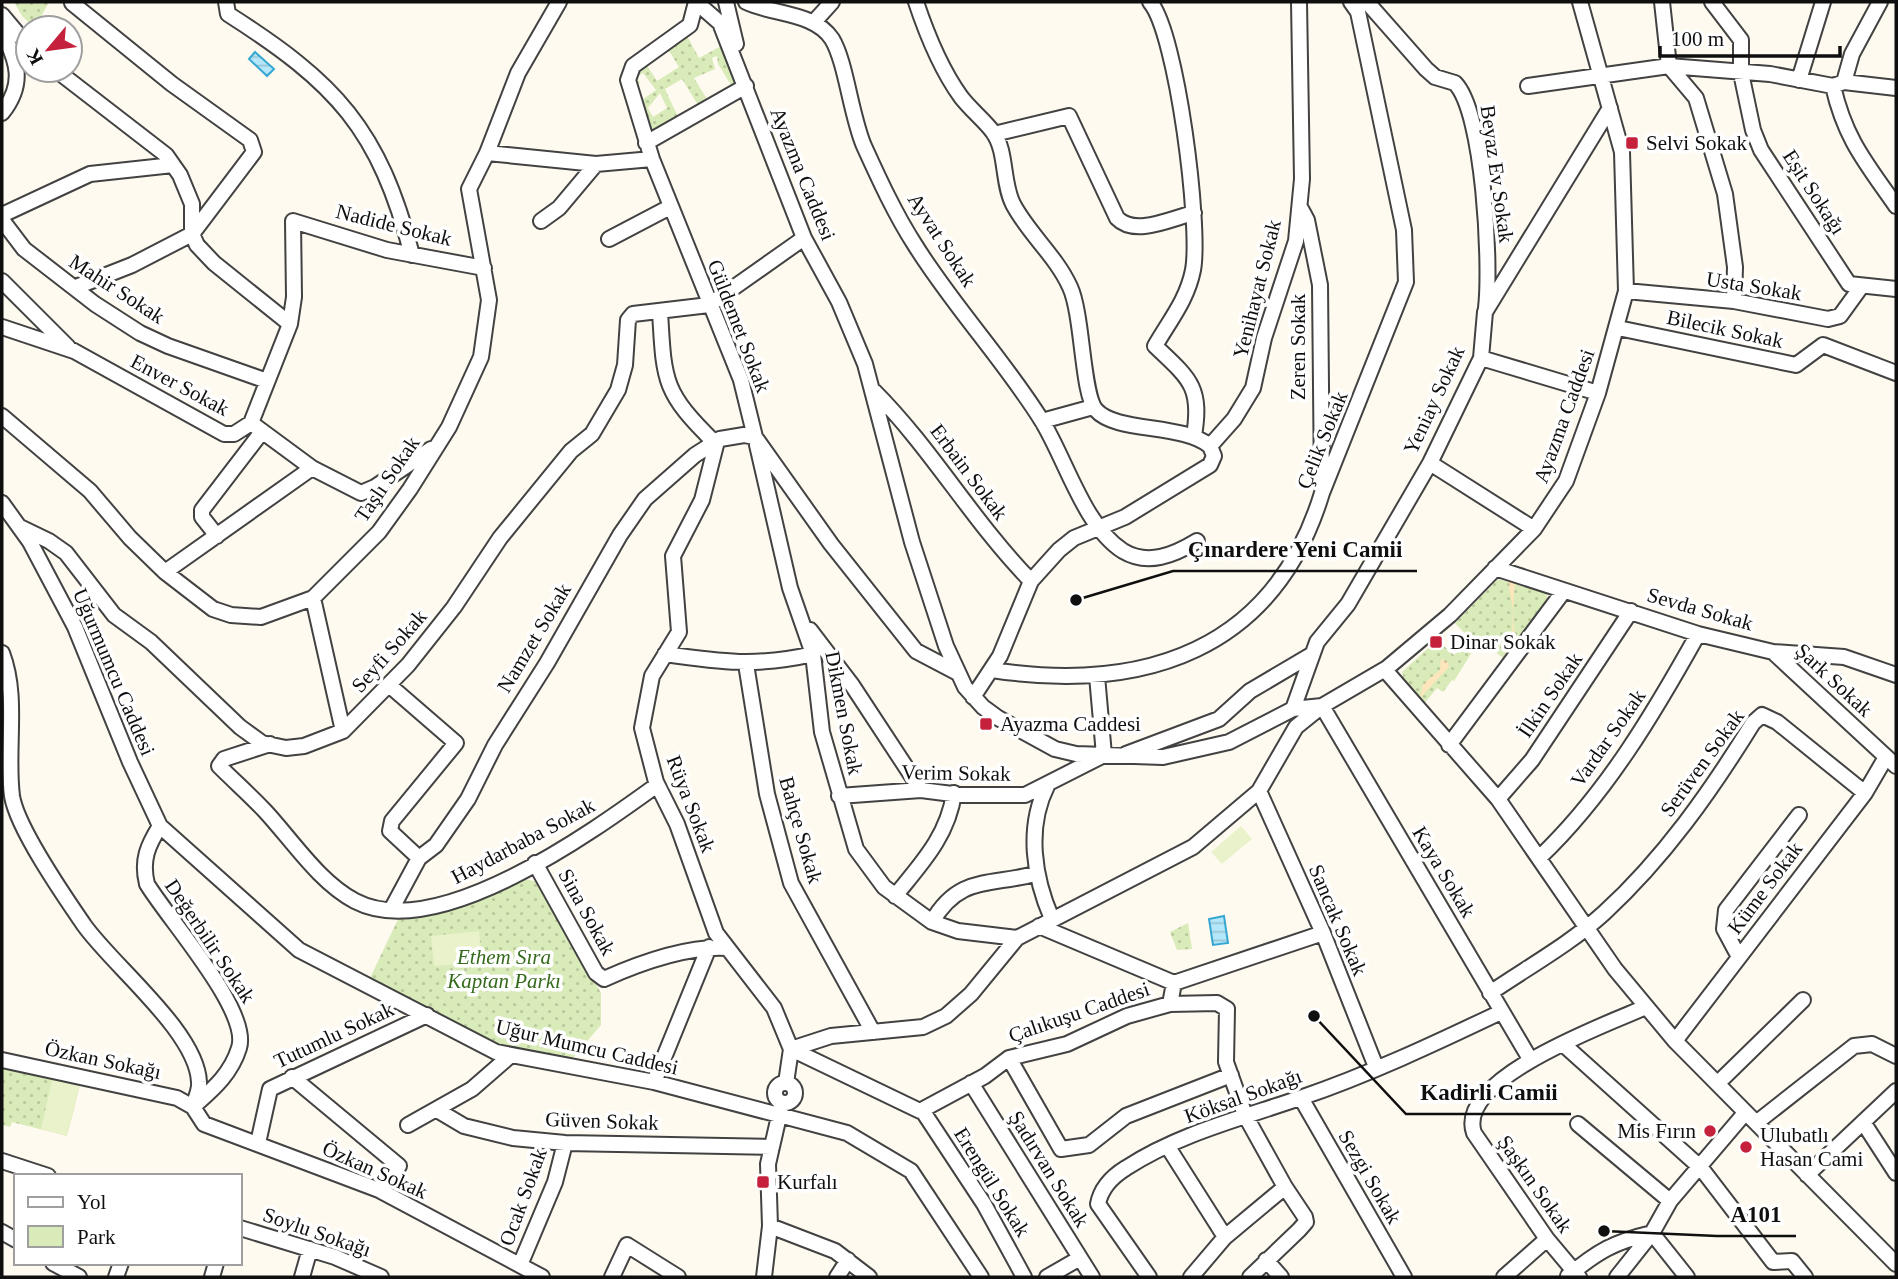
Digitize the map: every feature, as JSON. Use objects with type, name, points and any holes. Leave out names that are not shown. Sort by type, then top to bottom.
[{"type":"street","points":[[226,2],[228,14],[299,62],[335,96],[358,124],[376,150],[412,255]]},
{"type":"street","name":"Taşlı Sokak","points":[[2,416],[90,491],[130,538],[165,572],[213,609],[231,615],[261,617],[313,598],[380,532],[449,427],[481,357],[489,300],[469,189],[487,153],[518,73],[559,2]]},
{"type":"street","name":"Ayazma Caddesi","points":[[696,2],[720,23],[804,238],[844,314],[872,389],[912,542],[956,672],[973,697],[1009,725],[1055,749],[1076,754],[1120,757],[1163,757],[1229,742],[1293,709],[1322,706],[1385,670],[1450,615],[1534,528],[1566,481],[1598,393],[1626,291],[1622,152],[1580,2]]},
{"type":"street","name":"Güldemet Sokak","points":[[696,2],[690,25],[633,66],[629,72],[631,94],[670,207],[741,380],[755,437],[831,544],[916,651],[956,672]]},
{"type":"street","points":[[646,143],[746,86],[726,2]]},
{"type":"street","points":[[746,2],[814,22],[832,2]]},
{"type":"street","points":[[916,2],[931,46],[948,76],[974,113],[995,134],[1013,204],[1069,284],[1076,301],[1087,392],[1093,407],[1107,418],[1194,436],[1210,446]]},
{"type":"street","points":[[1150,2],[1168,38],[1194,212],[1196,243],[1188,290],[1155,346],[1177,366],[1196,393],[1199,409],[1194,436]]},
{"type":"street","name":"Çelik Sokak","points":[[992,670],[1036,676],[1097,676],[1169,660],[1222,637],[1256,607],[1290,568],[1312,527],[1322,493],[1406,282],[1404,230],[1357,12],[1352,2]]},
{"type":"street","name":"Beyaz Ev Sokak","points":[[1367,2],[1426,69],[1435,77],[1455,83],[1462,90],[1478,163],[1488,243],[1489,277],[1485,313]]},
{"type":"street","points":[[1662,2],[1669,66],[1696,98],[1716,160],[1730,225],[1734,301]]},
{"type":"street","points":[[1799,80],[1823,2]]},
{"type":"street","points":[[1880,2],[1839,84],[1840,119],[1851,143],[1896,206]]},
{"type":"street","points":[[72,3],[172,84],[250,140],[254,152],[192,234],[132,265],[76,287]]},
{"type":"street","name":"Eşit Sokağı","points":[[1718,4],[1741,40],[1741,73],[1753,130],[1762,150],[1849,284],[1861,288]]},
{"type":"street","name":"Yenihayat Sokak","points":[[1100,528],[1138,510],[1210,465],[1213,456],[1210,446],[1234,419],[1253,388],[1264,338],[1296,241],[1299,205],[1301,5]]},
{"type":"street","points":[[2,15],[14,29]]},
{"type":"street","name":"Ayvat Sokak","points":[[814,22],[832,39],[855,125],[907,232],[1042,421],[1083,503],[1100,528],[1119,548],[1142,558],[1175,553],[1197,541]]},
{"type":"street","points":[[2,31],[14,53],[17,72],[15,96],[2,113]]},
{"type":"street","points":[[1528,86],[1669,66],[1896,88]]},
{"type":"street","points":[[75,84],[155,144],[173,165],[192,204],[192,234],[197,245],[214,263],[290,324],[267,381],[256,428],[202,510],[202,517],[217,536]]},
{"type":"street","name":"Yeniay Sokak","points":[[1293,709],[1311,655],[1348,604],[1430,463],[1481,358],[1485,313],[1610,108]]},
{"type":"street","points":[[995,134],[1069,117],[1117,218],[1124,225],[1137,227],[1194,212]]},
{"type":"street","points":[[487,153],[596,164],[652,159]]},
{"type":"street","points":[[541,221],[559,208],[596,164]]},
{"type":"street","points":[[2,218],[90,174],[173,165]]},
{"type":"street","name":"Zeren Sokak","points":[[1299,205],[1307,220],[1320,285],[1322,493]]},
{"type":"street","points":[[609,239],[670,207]]},
{"type":"street","name":"Mahir Sokak","points":[[2,218],[24,249],[95,304],[140,333],[168,346],[267,381]]},
{"type":"street","name":"Nadide Sokak","points":[[290,324],[294,297],[293,221],[412,255],[484,268]]},
{"type":"street","points":[[709,306],[804,238]]},
{"type":"street","points":[[2,281],[70,350]]},
{"type":"street","points":[[1861,288],[1896,289]]},
{"type":"street","name":"Usta Sokak","points":[[1626,291],[1734,301],[1828,319],[1840,316],[1861,288]]},
{"type":"street","name":"Seyfi Sokak","points":[[18,526],[49,541],[66,553],[114,615],[151,642],[240,727],[262,743],[286,748],[304,746],[343,731],[388,685],[454,607],[508,528],[571,451],[592,434],[618,390],[625,365],[628,320],[632,314],[709,306]]},
{"type":"street","points":[[660,311],[669,391],[682,412],[716,442]]},
{"type":"street","points":[[1828,319],[1823,345],[1896,373]]},
{"type":"street","name":"Enver Sokak","points":[[2,327],[70,350],[224,433],[234,434],[256,428]]},
{"type":"street","name":"Bilecik Sokak","points":[[1618,328],[1796,365],[1823,345]]},
{"type":"street","points":[[1481,358],[1598,393]]},
{"type":"street","name":"Erbain Sokak","points":[[872,389],[904,420],[995,541],[1031,581]]},
{"type":"street","points":[[1042,421],[1093,407]]},
{"type":"street","points":[[256,428],[312,468],[361,493],[375,487],[437,444]]},
{"type":"street","name":"Namzet Sokak","points":[[391,910],[419,858],[436,845],[468,799],[495,744],[547,663],[620,535],[645,499],[695,455],[716,442],[744,435],[755,437]]},
{"type":"street","name":"Dikmen Sokak","points":[[755,437],[790,588],[813,654],[822,732],[856,849],[884,887],[932,922],[978,935],[1017,938]]},
{"type":"street","name":"Rüya Sokak","points":[[716,442],[702,500],[673,556],[679,632],[652,676],[642,728],[657,785],[677,824],[716,933],[774,1008],[792,1049]]},
{"type":"street","points":[[1430,463],[1534,528]]},
{"type":"street","points":[[165,572],[312,468]]},
{"type":"street","name":"Uğurmumcu Caddesi","points":[[2,503],[75,626],[130,762],[160,826]]},
{"type":"street","points":[[973,697],[992,670],[1031,581],[1074,538],[1100,528]]},
{"type":"street","name":"Sevda Sokak","points":[[1495,568],[1698,634],[1773,652],[1844,657],[1896,675]]},
{"type":"street","points":[[1449,745],[1563,592]]},
{"type":"street","points":[[313,598],[343,731]]},
{"type":"street","name":"İlkin Sokak","points":[[1498,799],[1532,760],[1631,611]]},
{"type":"street","points":[[803,621],[852,685],[921,790]]},
{"type":"street","name":"Vardar Sokak","points":[[1541,857],[1572,827],[1624,756],[1668,688],[1698,634]]},
{"type":"street","name":"Şark Sokak","points":[[1773,652],[1891,762]]},
{"type":"street","points":[[2,653],[10,688],[10,766],[17,818],[85,926],[171,1023],[197,1069],[200,1085],[193,1107]]},
{"type":"street","points":[[665,654],[746,664],[780,662],[813,654]]},
{"type":"street","points":[[1120,757],[1219,719],[1250,691],[1311,655]]},
{"type":"street","name":"Bahçe Sokak","points":[[746,664],[767,793],[791,883],[873,1032]]},
{"type":"street","points":[[1385,670],[1498,799],[1541,857],[1586,927],[1675,1041],[1807,1175],[1894,1258]]},
{"type":"street","points":[[1097,676],[1104,755]]},
{"type":"street","points":[[388,685],[456,743],[392,821],[390,831],[419,858]]},
{"type":"street","points":[[792,1049],[831,1036],[923,1027],[946,1016],[971,994],[1017,938],[1193,847],[1259,790],[1296,727],[1322,706]]},
{"type":"street","name":"Kaya Sokak","points":[[1322,706],[1530,1059]]},
{"type":"street","name":"Serüven Sokak","points":[[1586,927],[1659,856],[1712,789],[1754,723],[1762,715],[1777,722],[1865,793]]},
{"type":"street","name":"Haydarbaba Sokak","points":[[270,744],[224,759],[219,766],[265,811],[311,865],[355,901],[391,910],[440,907],[466,899],[600,825],[657,785]]},
{"type":"street","name":"Verim Sokak","points":[[839,796],[921,790],[1025,795],[1104,755]]},
{"type":"street","name":"Küme Sokak","points":[[1675,1041],[1891,762]]},
{"type":"street","points":[[1046,922],[1035,874],[1036,831],[1047,786]]},
{"type":"street","name":"Sancak Sokak","points":[[1259,790],[1323,933],[1376,1067]]},
{"type":"street","points":[[895,896],[942,836],[951,815],[954,793]]},
{"type":"street","points":[[1739,957],[1724,929],[1726,910],[1799,815]]},
{"type":"street","name":"Uğur Mumcu Caddesi","points":[[160,826],[299,950],[496,1052],[781,1108],[847,1133],[911,1171],[981,1277]]},
{"type":"street","name":"Değerbilir Sokak","points":[[160,826],[147,847],[143,869],[147,884],[224,995],[237,1018],[241,1034],[240,1046],[225,1077],[193,1107]]},
{"type":"street","name":"Sina Sokak","points":[[535,863],[596,973],[604,979],[653,961],[709,947],[726,948]]},
{"type":"street","points":[[932,922],[957,891],[978,883],[1035,874]]},
{"type":"street","name":"Çalıkuşu Caddesi","points":[[922,1110],[1009,1058],[1067,1044],[1127,1016],[1170,1004],[1174,984],[1046,922]]},
{"type":"street","points":[[1490,993],[1586,927]]},
{"type":"street","points":[[1174,984],[1323,933]]},
{"type":"street","points":[[654,1082],[709,947]]},
{"type":"street","points":[[1718,1083],[1803,1000]]},
{"type":"street","points":[[1170,1004],[1217,1003],[1227,1009],[1224,1044],[1245,1115],[1306,1222],[1250,1277]]},
{"type":"street","name":"Şaşkın Sokak","points":[[1573,1275],[1474,1133],[1470,1122],[1474,1109],[1485,1095],[1530,1059],[1646,1007]]},
{"type":"street","name":"Köksal Sokağı","points":[[1149,1277],[1098,1204],[1105,1185],[1124,1169],[1168,1147],[1245,1115],[1301,1098],[1501,1012]]},
{"type":"street","name":"Tutumlu Sokak","points":[[258,1143],[270,1089],[427,1015]]},
{"type":"street","points":[[1563,1044],[1701,1168],[1773,1262],[1792,1261],[1805,1277]]},
{"type":"street","points":[[1617,1277],[1652,1233],[1670,1201],[1750,1118],[1854,1046],[1872,1044],[1896,1056]]},
{"type":"street","points":[[764,1277],[770,1226],[768,1164],[781,1108],[795,1095],[794,1088],[786,1083],[792,1049]]},
{"type":"street","points":[[792,1049],[888,1094],[910,1108],[922,1110]]},
{"type":"street","points":[[408,1125],[472,1089],[512,1055]]},
{"type":"street","points":[[1009,1058],[1061,1149],[1089,1145],[1126,1116],[1231,1075]]},
{"type":"street","name":"Özkan Sokağı","points":[[2,1060],[177,1098],[193,1107]]},
{"type":"street","points":[[292,1077],[399,1166],[379,1190]]},
{"type":"street","name":"Şadırvan Sokak","points":[[971,1083],[1092,1277]]},
{"type":"street","points":[[1807,1175],[1896,1091]]},
{"type":"street","name":"Sezgi Sokak","points":[[1301,1098],[1404,1277]]},
{"type":"street","name":"Özkan Sokak","points":[[193,1107],[204,1124],[379,1190],[542,1277]]},
{"type":"street","name":"Güven Sokak","points":[[438,1110],[464,1126],[483,1132],[565,1143],[772,1147]]},
{"type":"street","name":"Erengül Sokak","points":[[922,1110],[985,1204],[1024,1277]]},
{"type":"street","points":[[1863,1122],[1896,1173]]},
{"type":"street","points":[[1578,1124],[1670,1201]]},
{"type":"street","name":"Ocak Sokak","points":[[520,1265],[555,1182],[565,1143]]},
{"type":"street","points":[[1168,1147],[1225,1237]]},
{"type":"street","points":[[2,1161],[42,1174]]},
{"type":"street","points":[[1191,1277],[1225,1237],[1285,1188]]},
{"type":"street","points":[[770,1226],[835,1251],[869,1277]]},
{"type":"street","name":"Soylu Sokağı","points":[[242,1229],[310,1249],[380,1277]]},
{"type":"street","points":[[1573,1275],[1585,1260],[1619,1241],[1652,1233]]},
{"type":"street","points":[[1652,1233],[1687,1277]]},
{"type":"street","points":[[1504,1277],[1547,1239]]},
{"type":"street","points":[[612,1277],[627,1245],[678,1277]]},
{"type":"street","points":[[302,1277],[310,1249]]},
{"type":"street","points":[[1047,1277],[1080,1258]]},
{"type":"street","points":[[837,1277],[848,1260]]},
{"type":"street","points":[[1266,1260],[1281,1277]]},
{"type":"street","points":[[57,1265],[79,1277]]},
{"type":"green space","points":[[14,2],[49,2],[43,14],[21,14]]},
{"type":"green space","points":[[686,34],[699,58],[725,44],[740,80],[733,88],[718,64],[717,56],[712,58],[715,69],[694,78],[707,99],[719,92],[721,95],[698,105],[682,79],[665,89],[679,119],[648,131],[636,91],[642,100],[656,90],[643,73],[637,77],[640,83],[637,85],[631,78],[644,61],[657,81],[679,67],[666,46]],"holes":[[[660,93],[667,108],[653,117],[648,108]]]},
{"type":"green space","points":[[1498,579],[1546,593],[1548,601],[1505,659],[1479,641],[1454,681],[1452,680],[1443,692],[1437,688],[1423,705],[1404,680],[1402,672],[1437,640],[1454,655],[1470,639],[1455,623]]},
{"type":"green space","points":[[1241,826],[1252,839],[1222,864],[1211,852]]},
{"type":"green space","name":"Ethem Sıra Kaptan Parkı","points":[[524,879],[539,882],[601,993],[601,1025],[572,1059],[496,1048],[370,978],[400,915],[464,907]]},
{"type":"green space","points":[[1188,923],[1192,949],[1177,950],[1170,932]]},
{"type":"green space","points":[[479,931],[482,962],[434,966],[431,936]]},
{"type":"green space","points":[[2,1065],[81,1081],[67,1136],[12,1122],[10,1127],[2,1125]]},
{"type":"green space","points":[[53,1076],[81,1081],[67,1136],[41,1129]]},
{"type":"sand","points":[[1508,581],[1515,583],[1513,613],[1517,643],[1512,650],[1513,610]]},
{"type":"sand","points":[[1441,659],[1448,662],[1449,667],[1420,698],[1423,684],[1440,670]]},
{"type":"water","points":[[255,52],[274,69],[267,76],[249,59]]},
{"type":"water","points":[[1224,916],[1228,943],[1213,945],[1209,919]]},
{"type":"place","name":"Selvi Sokak","points":[[1632,143]]},
{"type":"place","name":"Çınardere Yeni Camii","points":[[1076,600]]},
{"type":"place","name":"Dinar Sokak","points":[[1436,642]]},
{"type":"place","name":"Ayazma Caddesi","points":[[986,724]]},
{"type":"place","name":"Kadirli Camii","points":[[1314,1016]]},
{"type":"place","name":"Mis Fırın","points":[[1710,1131]]},
{"type":"place","name":"Ulubatlı Hasan Cami","points":[[1746,1147]]},
{"type":"place","name":"Kurfalı","points":[[763,1182]]},
{"type":"place","name":"A101","points":[[1604,1231]]}]
